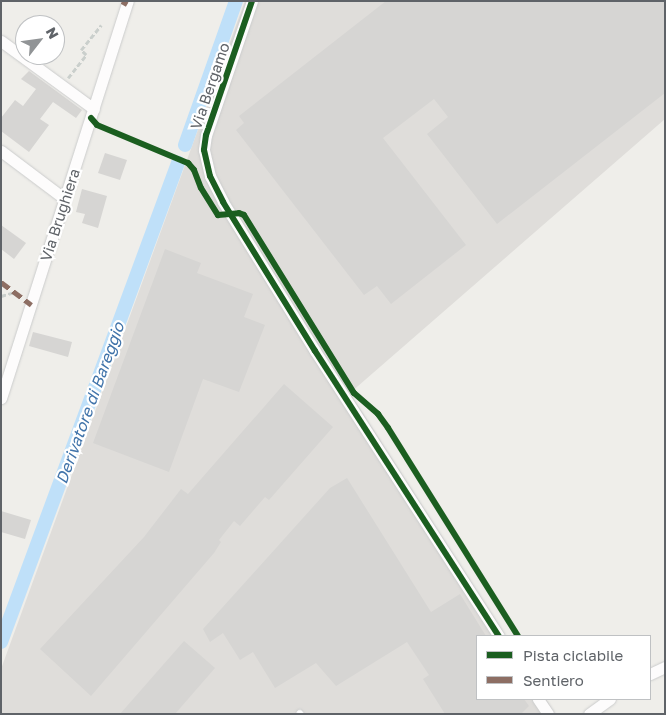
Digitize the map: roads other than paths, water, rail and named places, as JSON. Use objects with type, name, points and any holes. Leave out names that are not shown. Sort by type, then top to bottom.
[{"type":"street","name":"Via Brughiera","points":[[1,398],[128,1]]},
{"type":"street","name":"Via Bergamo","points":[[252,1],[206,136],[204,150],[210,176],[223,202],[315,351],[498,635]]},
{"type":"street","points":[[1,41],[94,109]]},
{"type":"street","points":[[1,151],[65,199]]},
{"type":"street","points":[[651,674],[665,667]]},
{"type":"street","points":[[539,700],[548,714]]},
{"type":"street","points":[[589,714],[609,700]]},
{"type":"waterway","name":"Derivatore di Bareggio","points":[[185,145],[236,1]]},
{"type":"waterway","name":"Derivatore di Bareggio","points":[[1,642],[178,163]]}]
